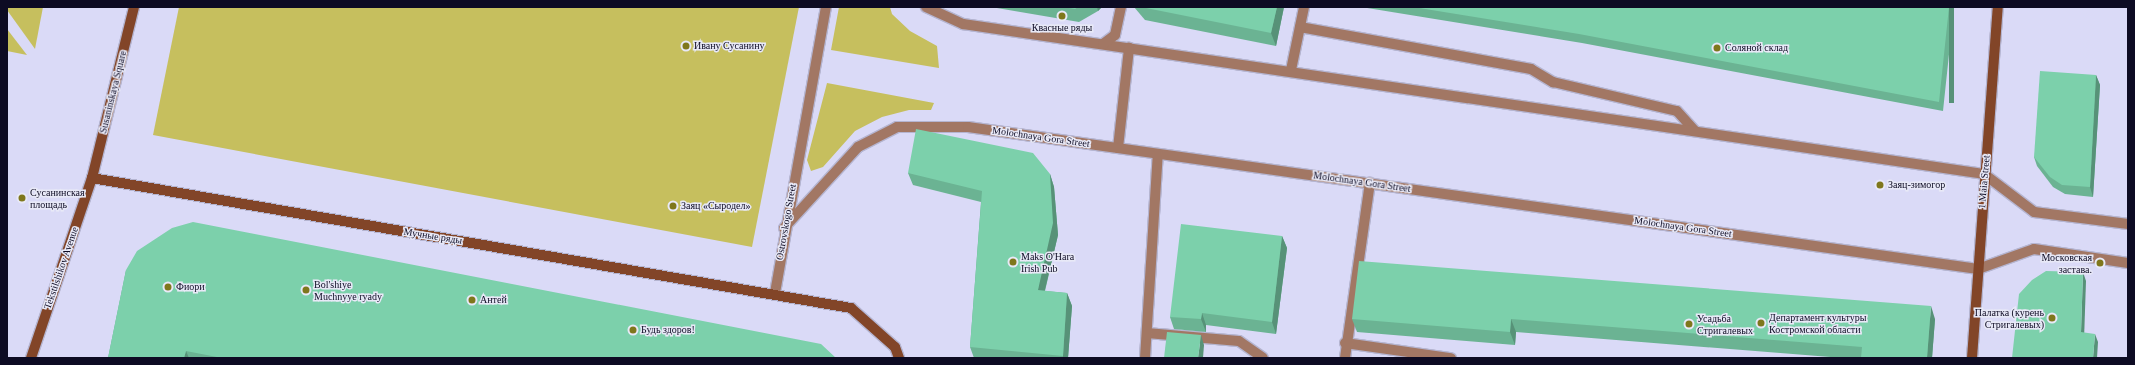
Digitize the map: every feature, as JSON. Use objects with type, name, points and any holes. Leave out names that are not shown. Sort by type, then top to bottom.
[{"type":"street","name":"Susaninskaya Square","points":[[92,178],[134,7]]},
{"type":"street","name":"Ostrovskogo Street","points":[[775,293],[784,228],[826,7]]},
{"type":"street","points":[[926,7],[963,24],[1292,70],[1984,174],[2034,212],[2128,224]]},
{"type":"street","points":[[1103,44],[1115,35],[1121,7]]},
{"type":"street","points":[[1292,70],[1304,7]]},
{"type":"street","name":"1 Maia Street","points":[[1972,358],[1984,174],[1998,7]]},
{"type":"street","points":[[1300,27],[1531,69],[1552,82],[1677,111],[1695,131]]},
{"type":"street","points":[[1118,148],[1129,48]]},
{"type":"street","name":"Molochnaya Gora Street","points":[[784,228],[858,147],[897,126],[968,127],[1978,269]]},
{"type":"street","points":[[1145,358],[1158,154]]},
{"type":"street","name":"Мучные ряды","points":[[92,178],[775,293]]},
{"type":"street","name":"Tekstilshikov Avenue","points":[[31,358],[92,178]]},
{"type":"street","points":[[1345,358],[1345,343],[1370,183]]},
{"type":"street","points":[[1978,269],[2034,249],[2128,262]]},
{"type":"street","points":[[775,293],[851,308],[895,347],[899,358]]},
{"type":"street","points":[[1147,333],[1239,341],[1263,358]]},
{"type":"street","points":[[1345,343],[1451,358]]},
{"type":"shaded area","points":[[7,7],[43,7],[35,49],[7,10]]},
{"type":"shaded area","points":[[179,7],[799,7],[752,247],[153,135]]},
{"type":"shaded area","points":[[839,7],[890,7],[892,14],[910,31],[937,46],[939,68],[831,50]]},
{"type":"shaded area","points":[[7,29],[27,55],[7,51]]},
{"type":"shaded area","points":[[827,83],[934,103],[931,110],[909,110],[882,117],[855,131],[823,167],[811,171],[807,160]]},
{"type":"building","points":[[1063,7],[1078,7],[1075,9]]},
{"type":"building","points":[[1141,7],[1277,7],[1271,33]]},
{"type":"building","points":[[1413,7],[1949,7],[1939,102],[1579,34]]},
{"type":"building","points":[[2040,71],[2096,75],[2090,187],[2062,185],[2050,177],[2034,157]]},
{"type":"building","points":[[916,129],[1033,153],[1050,174],[1053,223],[1038,290],[1067,293],[1063,356],[970,347],[982,191],[908,173]]},
{"type":"building","name":"Bol'shiye Muchnyye ryady","points":[[193,222],[821,344],[836,358],[222,358],[186,351],[184,358],[108,358],[126,270],[137,251],[172,228]]},
{"type":"building","points":[[1181,224],[1282,236],[1272,322],[1202,313],[1201,319],[1170,317]]},
{"type":"building","points":[[1359,261],[1931,306],[1927,358],[1861,358],[1862,347],[1511,319],[1510,332],[1352,319]]},
{"type":"building","points":[[2046,271],[2083,272],[2081,332],[2095,334],[2093,358],[2012,358],[2019,294],[2032,280]]},
{"type":"building","points":[[1167,332],[1201,335],[1198,358],[1164,358]]},
{"type":"place","name":"Квасные ряды","points":[[1062,16]]},
{"type":"place","name":"Ивану Сусанину","points":[[686,46]]},
{"type":"place","name":"Соляной склад","points":[[1717,48]]},
{"type":"place","name":"Заяц-зимогор","points":[[1880,185]]},
{"type":"place","name":"Сусанинская площадь","points":[[22,198]]},
{"type":"place","name":"Заяц «Сыродел»","points":[[673,206]]},
{"type":"place","name":"Maks O'Hara Irish Pub","points":[[1013,262]]},
{"type":"place","name":"Московская застава.","points":[[2100,263]]},
{"type":"place","name":"Фиори","points":[[168,287]]},
{"type":"place","name":"Bol'shiye Muchnyye ryady","points":[[306,290]]},
{"type":"place","name":"Антей","points":[[472,300]]},
{"type":"place","name":"Палатка (курень Стригалевых)","points":[[2052,318]]},
{"type":"place","name":"Департамент культуры Костромской области","points":[[1761,323]]},
{"type":"place","name":"Усадьба Стригалевых","points":[[1689,324]]},
{"type":"place","name":"Будь здоров!","points":[[633,330]]}]
